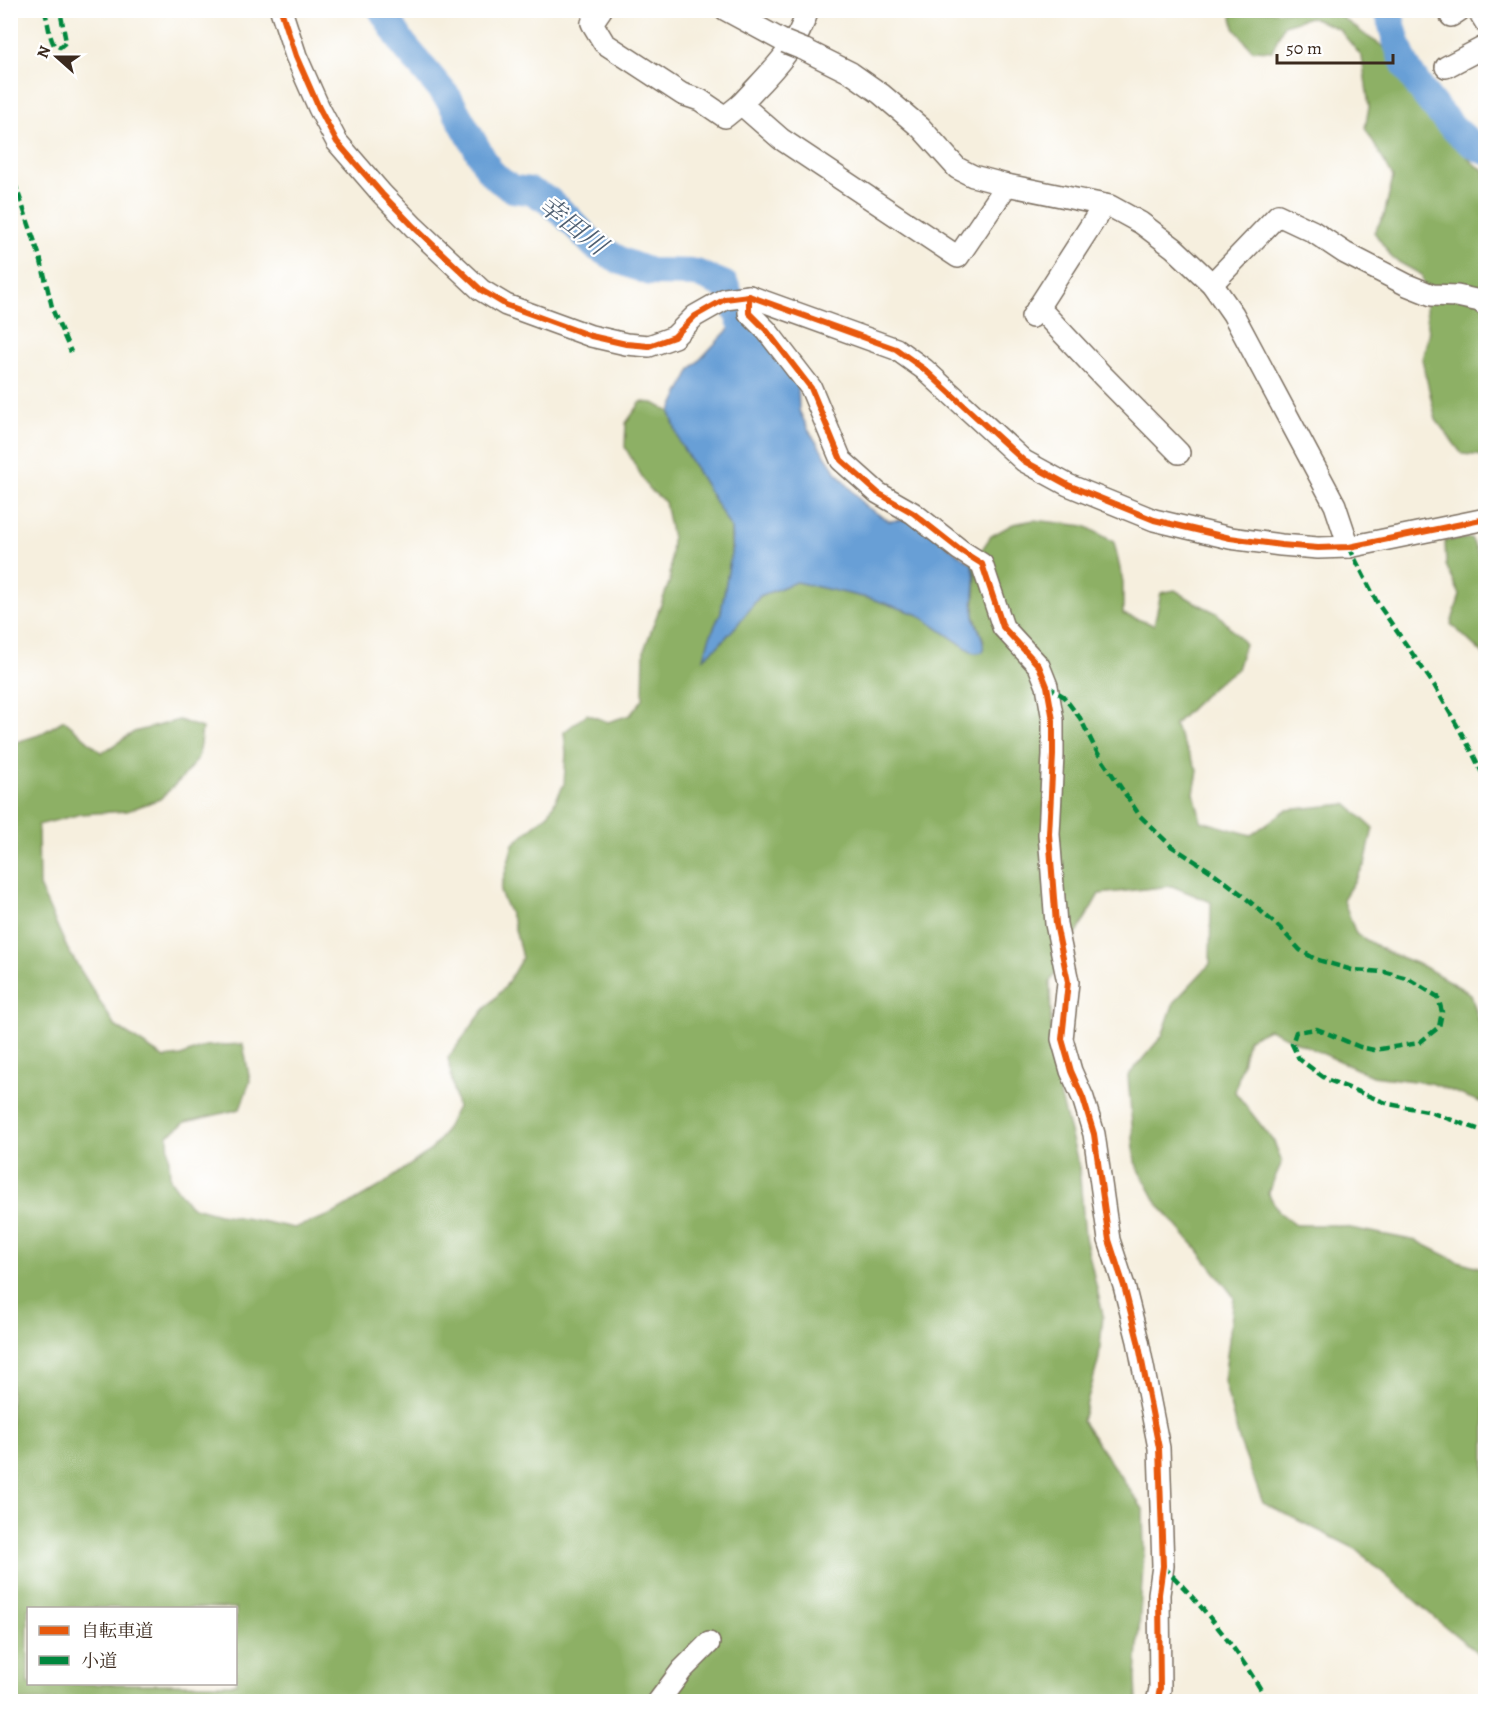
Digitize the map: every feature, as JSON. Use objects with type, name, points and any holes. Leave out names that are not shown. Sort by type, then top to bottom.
[{"type":"street","points":[[281,10],[296,56],[337,142],[414,227],[481,290],[506,305],[591,336],[649,346],[674,337],[695,316],[725,299],[749,296],[896,349],[924,369],[1024,461],[1068,485],[1154,520],[1230,538],[1290,546],[1349,547],[1485,519]]},
{"type":"street","points":[[601,10],[592,23],[604,43],[682,94],[700,100],[725,117],[741,104],[785,57],[802,28],[808,10]]},
{"type":"street","points":[[726,10],[785,42],[851,73],[881,94],[921,128],[957,168],[973,176],[1007,185],[1110,206],[1141,223],[1174,248],[1212,284],[1233,314],[1335,505],[1349,547]]},
{"type":"street","points":[[1478,10],[1485,23]]},
{"type":"street","points":[[1446,67],[1485,46]]},
{"type":"street","points":[[741,104],[781,139],[958,257],[1007,185]]},
{"type":"street","points":[[1104,205],[1035,312],[1179,453]]},
{"type":"street","points":[[1212,284],[1278,215],[1312,231],[1346,253],[1407,285],[1432,295],[1457,296],[1480,301],[1485,306]]},
{"type":"street","points":[[749,296],[749,312],[767,331],[811,388],[841,460],[878,493],[913,513],[960,550],[982,564],[1003,627],[1040,666],[1047,686],[1053,720],[1049,834],[1056,924],[1068,982],[1062,1039],[1094,1134],[1109,1240],[1138,1341],[1159,1448],[1163,1566],[1160,1594],[1160,1689],[1157,1701]]},
{"type":"street","points":[[658,1701],[682,1670],[709,1643]]},
{"type":"green space","points":[[1231,11],[1334,11],[1389,50],[1441,128],[1473,163],[1485,171],[1485,456],[1462,454],[1436,420],[1422,359],[1429,334],[1422,275],[1393,259],[1374,232],[1384,216],[1393,177],[1365,128],[1369,107],[1362,57],[1339,29],[1310,17],[1284,25],[1272,51],[1252,50],[1234,28]]},
{"type":"green space","points":[[641,402],[654,403],[670,412],[680,443],[731,528],[731,557],[721,612],[709,639],[705,657],[719,645],[760,596],[796,582],[872,599],[917,614],[974,653],[984,641],[974,615],[976,575],[972,564],[991,536],[1013,524],[1034,520],[1085,526],[1114,542],[1123,582],[1123,614],[1154,625],[1161,593],[1175,590],[1217,613],[1245,644],[1237,669],[1216,684],[1174,725],[1198,771],[1194,793],[1201,821],[1251,835],[1286,810],[1346,804],[1373,828],[1365,864],[1343,899],[1356,934],[1387,952],[1423,966],[1471,994],[1485,1041],[1485,1104],[1431,1083],[1372,1076],[1269,1029],[1248,1039],[1235,1092],[1274,1142],[1282,1162],[1268,1193],[1279,1212],[1296,1225],[1335,1225],[1417,1241],[1455,1260],[1485,1269],[1485,1659],[1356,1549],[1263,1503],[1239,1440],[1224,1381],[1234,1297],[1157,1203],[1135,1162],[1128,1076],[1162,1036],[1174,1002],[1210,964],[1211,902],[1172,886],[1099,894],[1050,982],[1052,1064],[1079,1166],[1085,1237],[1103,1315],[1099,1358],[1082,1421],[1143,1509],[1144,1550],[1136,1678],[1137,1701],[11,1701],[10,744],[39,735],[64,720],[102,753],[134,732],[179,720],[202,728],[198,758],[183,777],[160,799],[127,811],[81,814],[38,825],[39,886],[68,950],[115,1026],[164,1058],[181,1056],[205,1046],[243,1044],[250,1081],[240,1109],[186,1122],[168,1135],[170,1179],[190,1206],[219,1214],[294,1228],[333,1214],[379,1187],[432,1149],[442,1136],[457,1107],[448,1058],[483,1011],[505,987],[522,958],[513,921],[500,892],[513,844],[549,813],[564,784],[566,753],[564,732],[587,714],[608,722],[630,715],[643,699],[644,650],[670,580],[672,538],[665,502],[648,488],[625,447],[626,423]]},
{"type":"green space","points":[[1471,538],[1480,557],[1485,555],[1485,656],[1451,624],[1460,595],[1446,565],[1445,541]]},
{"type":"water","points":[[740,319],[752,324],[798,385],[799,410],[809,431],[837,473],[865,506],[889,521],[911,519],[972,564],[975,578],[974,616],[982,637],[983,652],[974,653],[917,614],[872,599],[796,582],[760,596],[719,645],[704,658],[709,639],[721,612],[732,548],[731,528],[680,443],[670,412],[691,369]]},
{"type":"waterway","name":"幸田川","points":[[382,10],[403,44],[449,99],[489,170],[499,180],[513,189],[530,191],[548,200],[595,246],[621,261],[650,272],[696,273],[725,285],[747,335]]},
{"type":"waterway","points":[[1388,10],[1402,58],[1411,75],[1452,126],[1486,151]]},
{"type":"marked path","points":[[44,10],[52,41],[54,45],[60,47],[66,42],[60,10]]},
{"type":"marked path","points":[[10,169],[40,257],[53,311],[71,352]]},
{"type":"marked path","points":[[1349,547],[1378,604],[1434,685],[1486,781]]},
{"type":"marked path","points":[[1047,686],[1063,696],[1080,718],[1097,752],[1140,816],[1171,846],[1240,893],[1280,928],[1300,950],[1315,959],[1352,970],[1385,972],[1407,978],[1438,997],[1442,1012],[1439,1027],[1419,1043],[1374,1050],[1360,1047],[1317,1029],[1296,1032],[1292,1044],[1299,1059],[1326,1079],[1389,1104],[1427,1111],[1486,1132]]},
{"type":"marked path","points":[[1163,1566],[1220,1630],[1268,1702]]},
{"type":"cycle path","points":[[281,10],[296,56],[337,142],[414,227],[481,290],[506,305],[591,336],[626,344],[649,346],[674,337],[695,316],[725,299],[749,296],[896,349],[924,369],[1024,461],[1068,485],[1154,520],[1230,538],[1318,548],[1349,547],[1486,519]]},
{"type":"cycle path","points":[[749,296],[749,313],[767,331],[811,388],[841,460],[878,493],[913,513],[960,550],[982,564],[1003,627],[1039,666],[1047,686],[1053,720],[1049,834],[1056,924],[1068,982],[1062,1039],[1094,1134],[1109,1240],[1138,1341],[1159,1448],[1163,1566],[1159,1594],[1160,1689],[1157,1702]]}]
